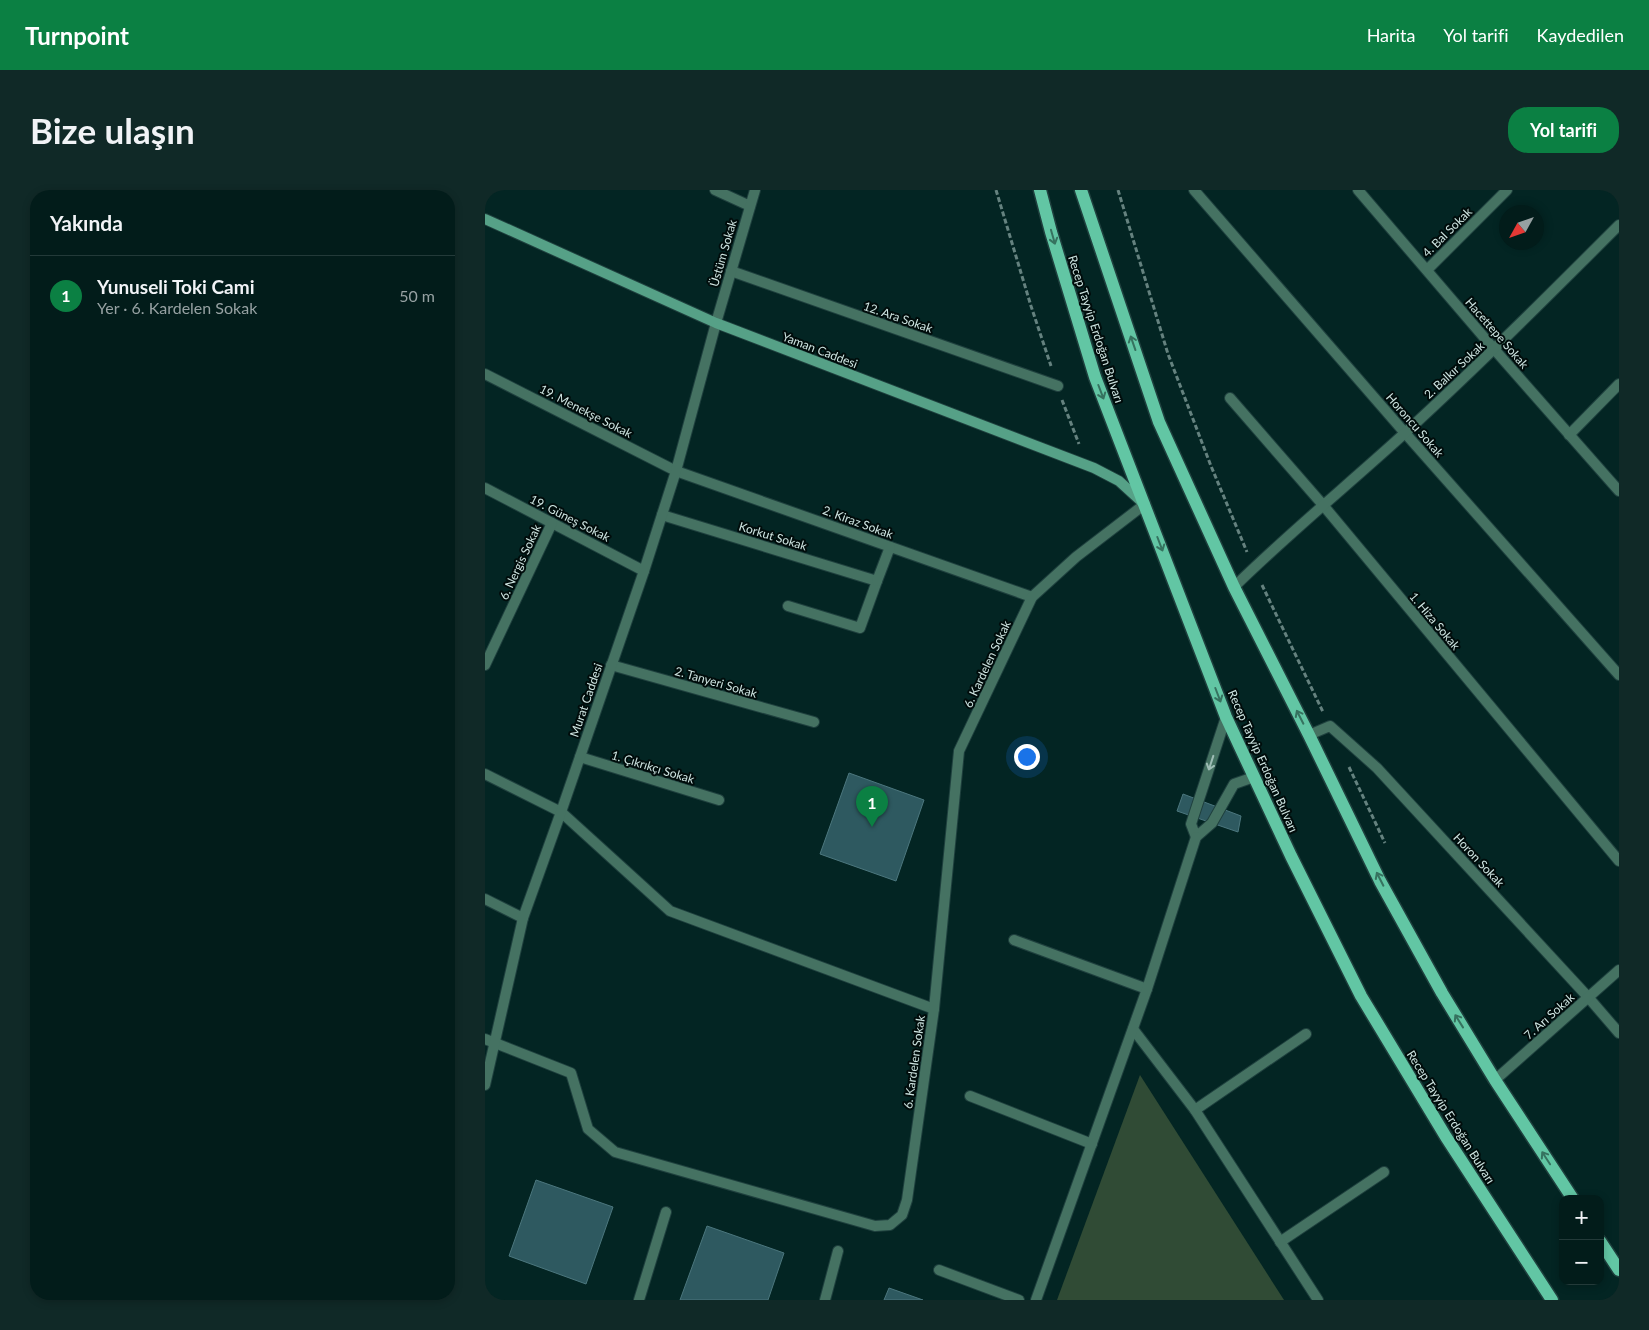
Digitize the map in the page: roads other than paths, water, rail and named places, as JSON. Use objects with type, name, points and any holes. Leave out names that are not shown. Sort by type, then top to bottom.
[{"type":"main road","name":"Recep Tayyip Erdoğan Bulvarı","points":[[1040,190],[1095,377],[1226,717],[1291,856],[1361,996],[1446,1137],[1552,1300]]},
{"type":"main road","points":[[1081,190],[1159,422],[1234,587],[1385,890],[1442,993],[1495,1080],[1570,1195]]},
{"type":"main road","name":"Yaman Caddesi","points":[[485,218],[716,323],[1094,468],[1119,481],[1145,504]]},
{"type":"main road","points":[[1604,1247],[1619,1270]]},
{"type":"street","points":[[715,190],[750,206]]},
{"type":"street","name":"Üstüm Sokak","points":[[716,323],[755,190]]},
{"type":"street","name":"Horoncu Sokak","points":[[1194,190],[1619,675]]},
{"type":"street","name":"Hacettepe Sokak","points":[[1358,190],[1619,491]]},
{"type":"street","name":"4. Bal Sokak","points":[[1427,270],[1507,190]]},
{"type":"street","name":"2. Balkır Sokak","points":[[1234,587],[1405,433],[1494,349],[1619,225]]},
{"type":"street","name":"12. Ara Sokak","points":[[731,271],[1058,386]]},
{"type":"street","name":"Murat Caddesi","points":[[485,1085],[523,918],[644,571],[676,471],[716,323]]},
{"type":"street","name":"19. Menekşe Sokak","points":[[485,375],[676,471]]},
{"type":"street","points":[[1569,435],[1619,384]]},
{"type":"street","name":"1. Hiza Sokak","points":[[1230,398],[1323,505],[1619,861]]},
{"type":"street","name":"2. Kiraz Sokak","points":[[676,471],[1032,597]]},
{"type":"street","name":"19. Güneş Sokak","points":[[485,488],[644,571]]},
{"type":"street","name":"6. Kardelen Sokak","points":[[495,1044],[571,1073],[588,1129],[615,1152],[840,1218],[875,1226],[890,1225],[902,1215],[907,1200],[934,1009],[959,751],[1032,597],[1076,557],[1145,504]]},
{"type":"street","name":"Korkut Sokak","points":[[662,515],[877,581]]},
{"type":"street","name":"6. Nergis Sokak","points":[[485,666],[552,523]]},
{"type":"street","points":[[788,606],[860,628],[890,546]]},
{"type":"street","name":"2. Tanyeri Sokak","points":[[611,665],[814,722]]},
{"type":"street","points":[[1197,836],[1191,824],[1226,717]]},
{"type":"street","name":"Horon Sokak","points":[[1309,735],[1330,726],[1377,768],[1619,1033]]},
{"type":"street","name":"1. Çıkrıkçı Sokak","points":[[580,758],[719,800]]},
{"type":"street","points":[[485,774],[561,812],[669,911],[934,1009]]},
{"type":"street","points":[[1036,1300],[1147,989],[1197,836],[1212,823],[1234,784],[1254,777]]},
{"type":"street","points":[[485,899],[523,918]]},
{"type":"street","points":[[1014,940],[1147,989]]},
{"type":"street","name":"7. Arı Sokak","points":[[1495,1080],[1619,970]]},
{"type":"street","points":[[1133,1029],[1195,1110],[1318,1300]]},
{"type":"street","points":[[1195,1110],[1306,1034]]},
{"type":"street","points":[[485,1039],[495,1044]]},
{"type":"street","points":[[971,1096],[1091,1144]]},
{"type":"street","points":[[1280,1242],[1384,1172]]},
{"type":"street","points":[[639,1300],[666,1212]]},
{"type":"street","points":[[825,1300],[838,1251]]},
{"type":"street","points":[[939,1270],[1019,1300]]},
{"type":"place","name":"Yunuseli Toki Cami","points":[[872,827]]}]
